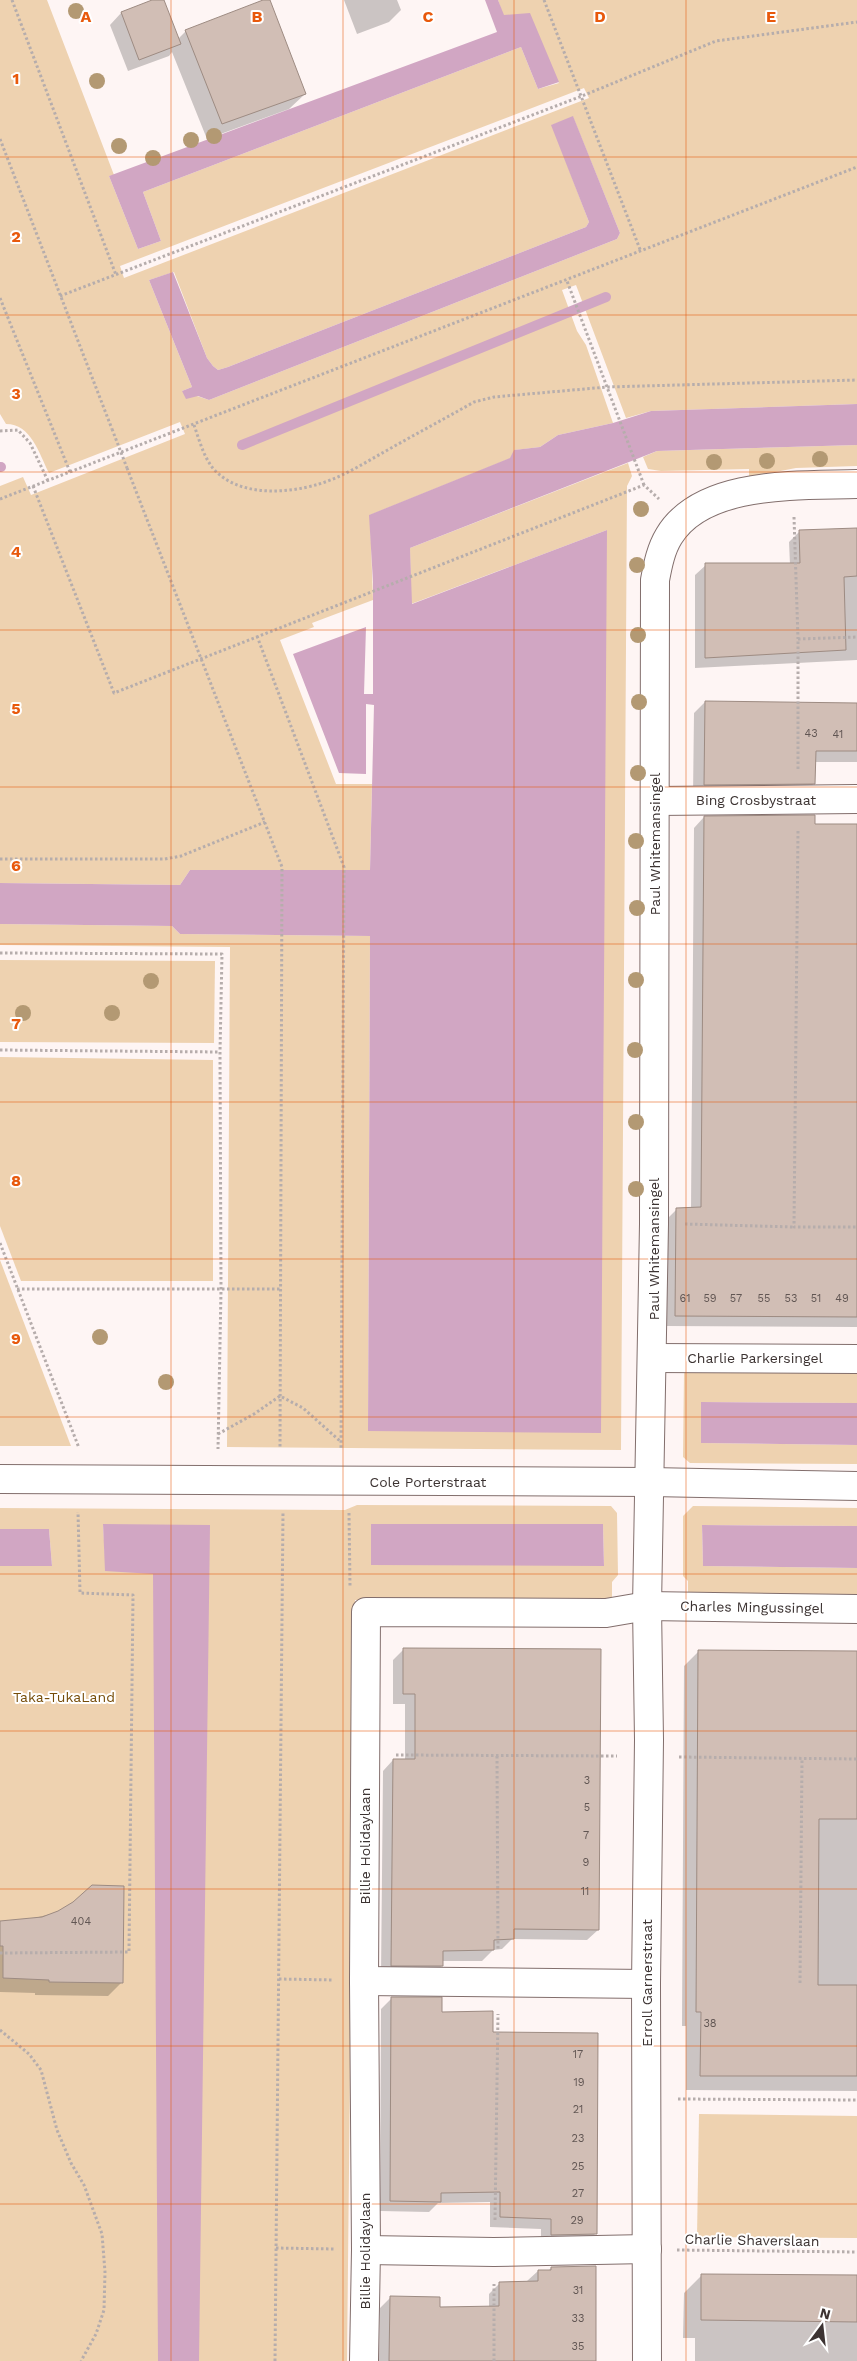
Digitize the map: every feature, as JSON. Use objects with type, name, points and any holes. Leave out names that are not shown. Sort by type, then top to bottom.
[{"type":"street","name":"Paul Whitemansingel","points":[[651,1482],[654,1224],[655,580],[661,553],[669,536],[682,519],[705,504],[737,493],[793,486],[857,484]]},
{"type":"street","name":"Bing Crosbystraat","points":[[655,800],[857,799]]},
{"type":"street","name":"Charlie Parkersingel","points":[[653,1358],[857,1359]]},
{"type":"street","name":"Cole Porterstraat","points":[[0,1478],[78,1480],[651,1482],[857,1486]]},
{"type":"street","name":"Erroll Garnerstraat","points":[[647,2361],[648,2098],[646,1984],[649,1756],[648,1606],[651,1482]]},
{"type":"street","points":[[366,1612],[606,1613],[648,1606]]},
{"type":"street","name":"Charles Mingussingel","points":[[648,1606],[857,1609]]},
{"type":"street","name":"Billie Holidaylaan","points":[[364,2361],[355,2250],[354,1981],[366,1755],[366,1612]]},
{"type":"street","points":[[354,1981],[498,1984],[646,1984]]},
{"type":"street","points":[[355,2250],[494,2252],[647,2249]]},
{"type":"path","points":[[12,0],[116,275]]},
{"type":"path","points":[[544,0],[641,252]]},
{"type":"path","points":[[60,296],[582,96],[716,40],[857,22]]},
{"type":"path","points":[[0,139],[282,867],[280,1458]]},
{"type":"path","points":[[0,500],[857,167]]},
{"type":"path","points":[[567,280],[644,486],[682,519]]},
{"type":"path","points":[[0,298],[70,472]]},
{"type":"path","points":[[194,425],[206,456],[213,468],[233,483],[254,490],[285,490],[318,484],[345,474],[474,402],[494,397],[607,387],[857,380]]},
{"type":"path","points":[[0,431],[18,430],[30,443],[48,481]]},
{"type":"path","points":[[33,486],[114,693],[644,486]]},
{"type":"path","points":[[793,486],[798,639],[794,1227]]},
{"type":"path","points":[[257,636],[344,867],[341,1441],[343,1481],[349,1507],[350,1614],[366,1612]]},
{"type":"path","points":[[798,639],[857,637]]},
{"type":"path","points":[[0,859],[165,859],[181,856],[264,822]]},
{"type":"path","points":[[0,953],[222,954],[220,1052],[221,1290],[217,1435],[218,1480]]},
{"type":"path","points":[[0,1050],[220,1052]]},
{"type":"path","points":[[654,1224],[857,1227]]},
{"type":"path","points":[[0,1243],[80,1451],[78,1480],[80,1593],[133,1594],[129,1952],[0,1953]]},
{"type":"path","points":[[18,1289],[280,1289]]},
{"type":"path","points":[[280,1396],[302,1408],[341,1441]]},
{"type":"path","points":[[217,1435],[254,1414],[280,1396]]},
{"type":"path","points":[[275,2361],[283,1511]]},
{"type":"path","points":[[366,1755],[857,1759]]},
{"type":"path","points":[[494,2361],[498,1984],[497,1756]]},
{"type":"path","points":[[800,1983],[802,1758]]},
{"type":"path","points":[[279,1979],[354,1981]]},
{"type":"path","points":[[0,2030],[29,2054],[41,2070],[57,2130],[71,2163],[84,2185],[102,2234],[105,2272],[104,2310],[96,2334],[81,2361]]},
{"type":"path","points":[[648,2098],[857,2100]]},
{"type":"path","points":[[276,2248],[355,2250]]},
{"type":"path","name":"Charlie Shaverslaan","points":[[647,2249],[857,2252]]},
{"type":"green space","points":[[0,0],[47,0],[114,175],[109,176],[138,249],[161,241],[143,192],[521,47],[538,89],[559,83],[503,15],[498,0],[857,0],[857,404],[651,411],[626,418],[576,285],[562,290],[577,331],[586,345],[613,423],[558,435],[540,447],[515,450],[511,458],[370,515],[373,600],[312,623],[314,627],[280,640],[336,784],[372,784],[370,870],[190,870],[180,885],[0,883],[0,486],[23,477],[31,495],[185,434],[180,422],[49,473],[38,449],[28,434],[15,425],[6,424],[0,414]],"holes":[[[584,88],[589,98],[124,278],[120,266]],[[573,117],[620,233],[617,239],[209,400],[182,391],[192,387],[149,280],[174,272],[207,358],[218,370],[228,367],[586,227],[589,222],[552,125]]]},
{"type":"green space","points":[[857,445],[857,466],[796,468],[749,477],[749,469],[661,471],[648,469],[643,457],[657,451]]},
{"type":"green space","points":[[628,463],[632,476],[627,486],[621,1450],[227,1447],[230,947],[0,945],[0,924],[172,926],[180,934],[370,936],[368,1431],[607,530],[411,604],[410,548]]},
{"type":"green space","points":[[0,960],[215,961],[214,1043],[0,1042]]},
{"type":"green space","points":[[0,1057],[213,1060],[213,1281],[21,1281],[0,1226]]},
{"type":"green space","points":[[0,1260],[71,1446],[0,1446]]},
{"type":"green space","points":[[694,1370],[857,1371],[857,1403],[702,1402],[701,1443],[857,1445],[857,1464],[690,1463],[683,1457],[684,1373]]},
{"type":"green space","name":"Taka-TukaLand","points":[[357,1505],[611,1506],[617,1513],[618,1575],[612,1582],[612,1602],[355,1600],[347,2361],[0,2361],[0,1566],[52,1566],[49,1529],[0,1529],[0,1508],[345,1510]],"holes":[[[371,1524],[603,1524],[604,1565],[372,1565]],[[103,1525],[209,1525],[106,1571]]]},
{"type":"green space","points":[[693,1506],[857,1508],[857,1526],[702,1525],[703,1566],[857,1568],[857,1595],[688,1593],[688,1581],[683,1576],[683,1516]]},
{"type":"green space","points":[[699,2114],[857,2116],[857,2238],[697,2237]]},
{"type":"shaded area","points":[[485,0],[498,0],[504,15],[530,13],[559,82],[538,89],[521,47],[143,192],[161,241],[138,249],[109,176],[497,32]]},
{"type":"shaded area","points":[[573,116],[620,233],[617,239],[209,400],[198,396],[186,399],[182,391],[192,387],[149,280],[173,272],[207,358],[218,370],[228,367],[586,227],[589,222],[551,125]]},
{"type":"shaded area","points":[[857,404],[857,445],[657,451],[410,548],[412,604],[607,530],[601,1433],[368,1431],[370,936],[180,934],[172,926],[0,924],[0,883],[180,885],[190,870],[370,870],[374,705],[366,704],[366,774],[339,773],[293,654],[366,627],[364,694],[373,694],[373,582],[369,515],[510,458],[514,450],[540,447],[558,435],[613,423],[651,411]]},
{"type":"shaded area","points":[[701,1402],[857,1403],[857,1445],[701,1443]]},
{"type":"shaded area","points":[[103,1524],[210,1525],[199,2361],[158,2361],[153,1574],[105,1571]]},
{"type":"shaded area","points":[[371,1524],[603,1524],[604,1566],[371,1565]]},
{"type":"shaded area","points":[[702,1525],[857,1526],[857,1568],[703,1566]]},
{"type":"shaded area","points":[[0,1529],[49,1529],[52,1566],[0,1566]]},
{"type":"building","points":[[152,0],[164,0],[181,44],[139,60],[121,12]]},
{"type":"building","points":[[263,0],[270,0],[306,94],[222,124],[185,30]]},
{"type":"building","points":[[857,528],[857,576],[844,577],[846,650],[705,658],[705,563],[800,563],[799,530]]},
{"type":"building","points":[[705,701],[857,703],[857,751],[816,751],[815,784],[704,785]]},
{"type":"building","points":[[815,815],[815,824],[857,824],[857,1317],[675,1316],[676,1208],[701,1207],[704,816]]},
{"type":"building","points":[[403,1648],[601,1649],[599,1930],[514,1929],[514,1939],[494,1940],[494,1950],[443,1951],[443,1966],[391,1966],[393,1759],[415,1759],[415,1694],[403,1694]]},
{"type":"building","points":[[698,1650],[857,1651],[857,1819],[819,1819],[818,1985],[857,1985],[857,2076],[700,2076],[701,2012],[696,2012]]},
{"type":"building","points":[[92,1885],[124,1886],[123,1983],[49,1982],[49,1980],[3,1978],[3,1946],[0,1946],[0,1921],[42,1917],[58,1911],[73,1902]]},
{"type":"building","points":[[391,1997],[442,1997],[442,2012],[493,2011],[493,2032],[598,2033],[597,2234],[551,2235],[551,2219],[500,2217],[500,2192],[441,2193],[441,2202],[390,2201]]},
{"type":"building","points":[[596,2266],[596,2361],[389,2361],[390,2296],[440,2297],[440,2307],[499,2306],[499,2282],[538,2281],[538,2270],[551,2270],[551,2267]]},
{"type":"building","points":[[701,2274],[857,2275],[857,2322],[701,2320]]},
{"type":"waterway","points":[[242,445],[606,297]]}]
